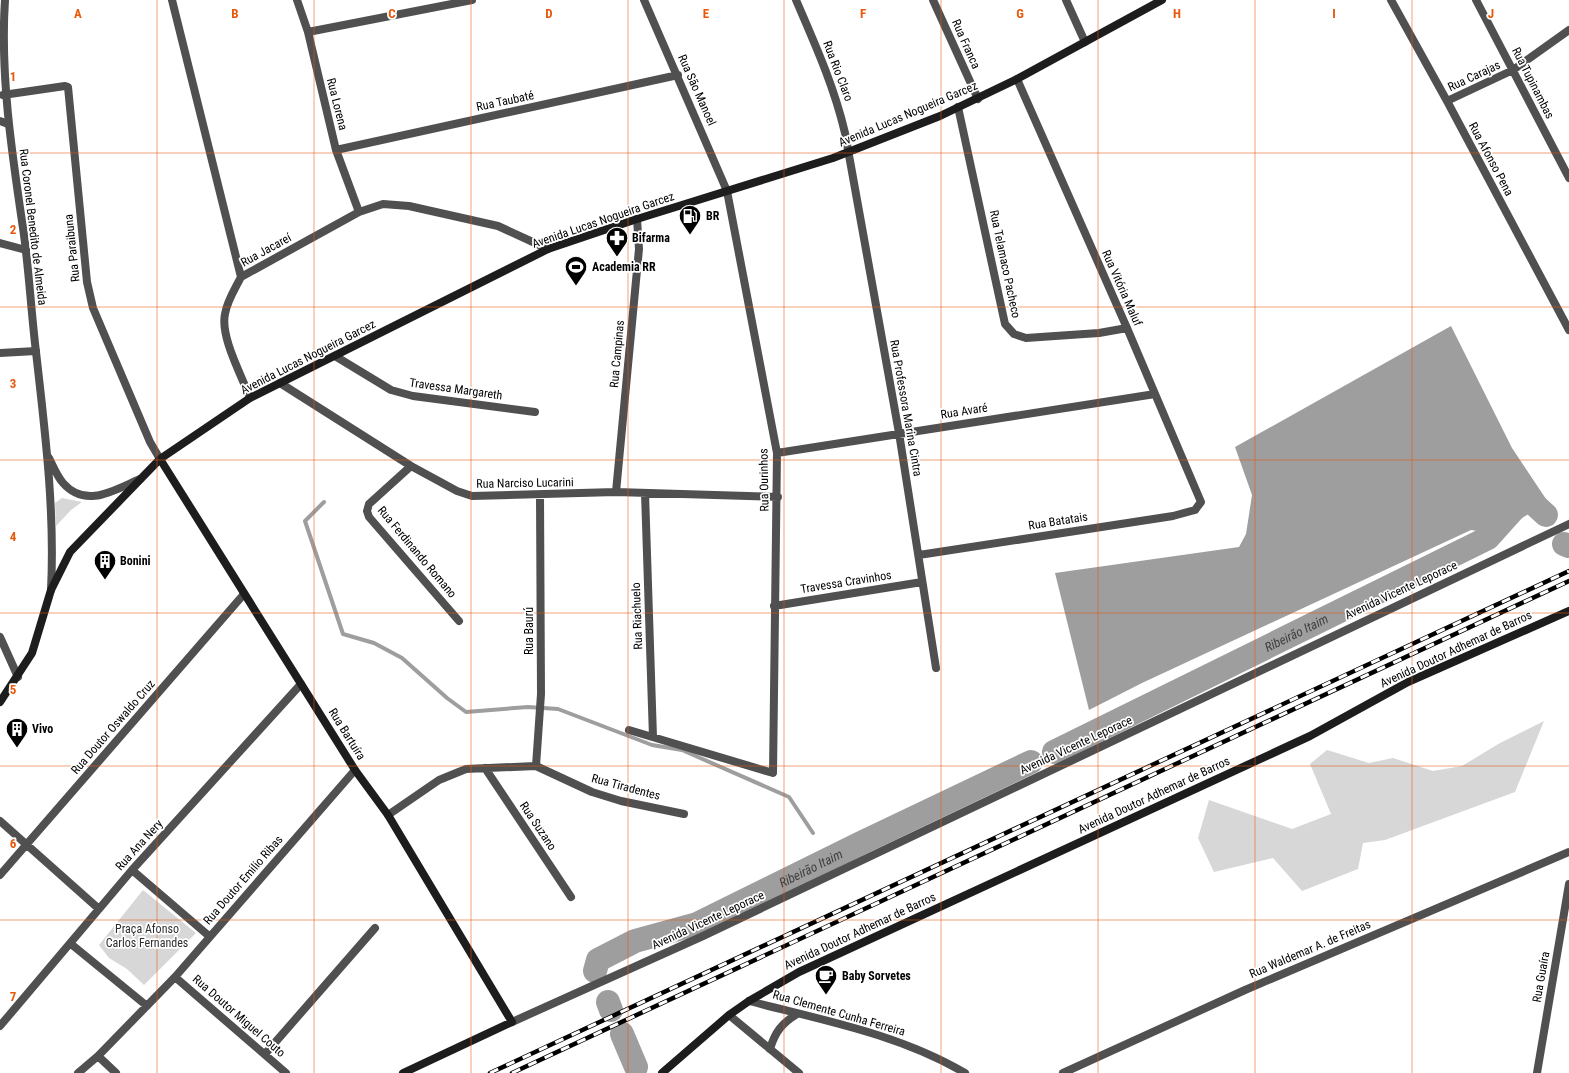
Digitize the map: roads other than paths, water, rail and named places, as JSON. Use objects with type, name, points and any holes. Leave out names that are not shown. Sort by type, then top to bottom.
[{"type":"main road","name":"Avenida Lucas Nogueira Garcez","points":[[0,702],[18,677],[32,653],[51,590],[70,552],[160,459],[250,398],[548,249],[637,219],[849,153],[958,107],[1017,79],[1162,0]]},
{"type":"main road","name":"Rua Bartuíra","points":[[160,459],[355,770],[388,815],[512,1022]]},
{"type":"main road","name":"Avenida Doutor Adhemar de Barros","points":[[663,1073],[729,1015],[749,1001],[799,972],[1310,736],[1408,682],[1569,611]]},
{"type":"main road","points":[[403,1073],[512,1022]]},
{"type":"street","name":"Rua Coronel Benedito de Almeida","points":[[5,0],[1,23],[3,95],[26,250],[48,456],[53,546],[51,590]]},
{"type":"street","name":"Rua Jacareí","points":[[172,0],[241,277],[359,212],[383,204],[409,206],[498,226],[548,249]]},
{"type":"street","name":"Rua Lorena","points":[[297,0],[308,32],[336,150],[359,212]]},
{"type":"street","points":[[308,32],[472,0]]},
{"type":"street","name":"Rua São Manoel","points":[[644,0],[678,75],[727,191]]},
{"type":"street","name":"Rua Rio Claro","points":[[796,0],[838,102],[849,153]]},
{"type":"street","name":"Rua Franca","points":[[933,0],[978,98]]},
{"type":"street","points":[[1066,0],[1085,42]]},
{"type":"street","name":"Rua Afonso Pena","points":[[1391,0],[1569,330]]},
{"type":"street","name":"Rua Tupinambas","points":[[1476,0],[1569,178]]},
{"type":"street","name":"Rua Carajas","points":[[1447,102],[1513,70],[1569,30]]},
{"type":"street","name":"Rua Taubaté","points":[[336,150],[678,75]]},
{"type":"street","name":"Rua Vitória Maluf","points":[[1017,79],[1200,498],[1199,507]]},
{"type":"street","name":"Rua Paraibuna","points":[[3,95],[65,86],[68,88],[88,282],[93,308],[150,442],[160,459]]},
{"type":"street","name":"Rua Telamaco Pacheco","points":[[958,107],[1007,329],[1014,334],[1026,338],[1098,333],[1127,328]]},
{"type":"street","points":[[0,121],[8,124]]},
{"type":"street","name":"Rua Professora Marina Cintra","points":[[849,153],[919,555],[936,668]]},
{"type":"street","name":"Rua Ourinhos","points":[[653,737],[773,773],[774,606],[778,497],[777,453],[727,191]]},
{"type":"street","name":"Rua Campinas","points":[[616,492],[639,249],[637,219]]},
{"type":"street","points":[[0,243],[26,250]]},
{"type":"street","points":[[241,277],[229,302],[224,325],[227,337],[250,398]]},
{"type":"street","points":[[0,353],[36,351]]},
{"type":"street","name":"Travessa Margareth","points":[[335,356],[391,390],[413,396],[535,412]]},
{"type":"street","name":"Rua Narciso Lucarini","points":[[280,383],[411,466],[457,491],[472,496],[616,492],[778,497]]},
{"type":"street","name":"Rua Avaré","points":[[777,453],[1155,394]]},
{"type":"street","name":"Rua Coronel Benedito de Almeida","points":[[48,456],[62,482],[69,488],[82,495],[96,497],[140,479]]},
{"type":"street","name":"Rua Ferdinando Romano","points":[[411,466],[369,504],[367,511],[369,517],[459,621]]},
{"type":"street","name":"Rua Riachuelo","points":[[645,493],[653,737]]},
{"type":"street","name":"Rua Baurú","points":[[536,766],[541,694],[540,495]]},
{"type":"street","name":"Rua Batatais","points":[[919,555],[1173,516],[1190,512],[1199,507]]},
{"type":"street","name":"Avenida Vicente Leporace","points":[[512,1022],[592,984],[703,936],[1569,524]]},
{"type":"street","name":"Travessa Cravinhos","points":[[774,606],[922,582]]},
{"type":"street","name":"Rua Doutor Oswaldo Cruz","points":[[0,875],[244,594]]},
{"type":"street","points":[[0,637],[18,677]]},
{"type":"street","name":"Rua Ana Nery","points":[[0,1026],[71,944],[132,870],[301,684]]},
{"type":"street","points":[[628,730],[653,737]]},
{"type":"street","name":"Rua Tiradentes","points":[[388,815],[439,780],[466,769],[536,766],[592,792],[621,801],[684,814]]},
{"type":"street","name":"Rua Suzano","points":[[485,768],[571,897]]},
{"type":"street","name":"Rua Doutor Emilio Ribas","points":[[78,1073],[98,1056],[175,977],[355,770]]},
{"type":"street","points":[[0,821],[99,909]]},
{"type":"street","name":"Rua Waldemar A. de Freitas","points":[[1063,1073],[1245,990],[1569,852]]},
{"type":"street","points":[[132,870],[210,936]]},
{"type":"street","name":"Rua Guaíra","points":[[1537,1073],[1569,884]]},
{"type":"street","points":[[265,1054],[375,928]]},
{"type":"street","points":[[71,944],[147,1006]]},
{"type":"street","name":"Rua Doutor Miguel Couto","points":[[175,977],[286,1073]]},
{"type":"street","name":"Rua Clemente Cunha Ferreira","points":[[749,1001],[894,1040],[919,1050],[965,1073]]},
{"type":"street","points":[[770,1049],[773,1039],[784,1022],[797,1014]]},
{"type":"street","points":[[729,1015],[799,1073]]},
{"type":"street","points":[[98,1056],[116,1073]]},
{"type":"waterway","name":"Ribeirão Itaim","points":[[1515,487],[1546,515]]},
{"type":"waterway","points":[[324,502],[305,521],[343,634],[374,643],[402,658],[447,698],[466,712],[528,707],[558,709],[652,745],[682,750],[789,797],[813,833]]},
{"type":"waterway","name":"Ribeirão Itaim","points":[[1054,752],[1488,538],[1514,509]]},
{"type":"waterway","name":"Ribeirão Itaim","points":[[1564,544],[1569,546]]},
{"type":"waterway","name":"Ribeirão Itaim","points":[[595,971],[598,960],[635,941],[697,924],[861,843],[1031,762]]},
{"type":"waterway","name":"Ribeirão Itaim","points":[[608,1002],[611,1010]]},
{"type":"waterway","name":"Ribeirão Itaim","points":[[622,1034],[636,1067]]},
{"type":"railway","points":[[490,1073],[1569,571]]},
{"type":"railway","points":[[512,1073],[1569,581]]},
{"type":"place","name":"BR","points":[[690,236]]},
{"type":"place","name":"Bifarma","points":[[617,258]]},
{"type":"place","name":"Academia RR","points":[[576,286]]},
{"type":"place","name":"Bonini","points":[[105,580]]},
{"type":"place","name":"Vivo","points":[[17,748]]},
{"type":"place","name":"Baby Sorvetes","points":[[826,996]]},
{"type":"park label","name":"Praça Afonso Carlos Fernandes","points":[[147,936]]}]
